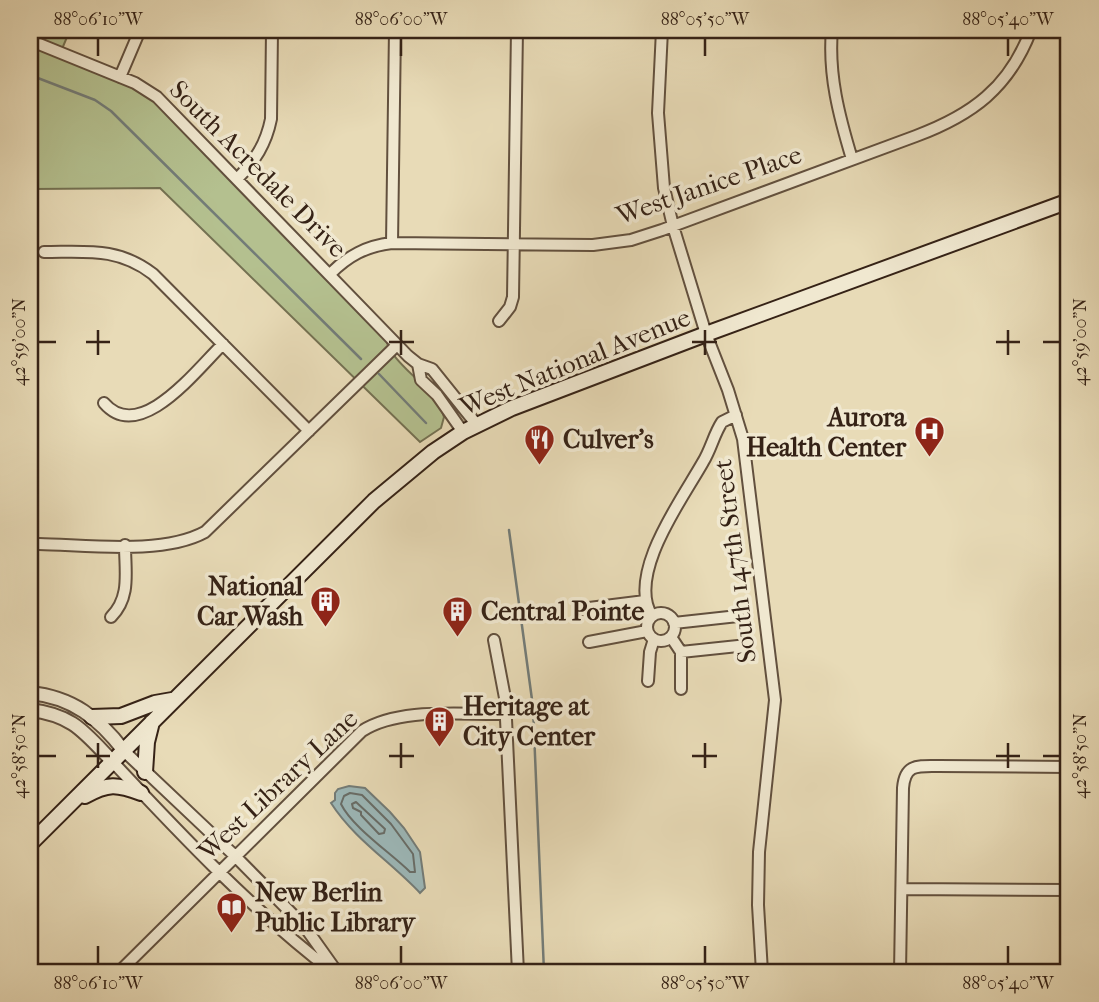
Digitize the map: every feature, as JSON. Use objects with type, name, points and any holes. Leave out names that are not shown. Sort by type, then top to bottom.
[{"type":"main road","name":"West National Avenue","points":[[30,844],[374,500],[433,452],[463,432],[512,408],[706,334],[1069,201]]},
{"type":"main road","points":[[92,716],[121,716],[155,703],[172,700]]},
{"type":"main road","points":[[145,772],[146,742],[152,721]]},
{"type":"main road","points":[[63,810],[100,787],[118,786],[141,793]]},
{"type":"street","points":[[120,78],[140,30]]},
{"type":"street","points":[[237,178],[257,158],[271,119],[272,30]]},
{"type":"street","points":[[391,243],[395,30]]},
{"type":"street","points":[[499,321],[512,303],[517,30]]},
{"type":"street","name":"South 147th Street","points":[[662,30],[658,87],[664,187],[706,334],[743,439],[775,700],[759,852],[758,905],[762,972]]},
{"type":"street","points":[[832,30],[835,93],[852,159]]},
{"type":"street","name":"West Janice Place","points":[[330,274],[354,254],[391,243],[610,244],[673,226],[953,120],[981,102],[1005,78],[1018,59],[1031,30]]},
{"type":"street","name":"South Acredale Drive","points":[[39,44],[120,78],[157,97],[397,345],[418,365],[432,369],[477,425]]},
{"type":"street","points":[[44,252],[103,252],[138,263],[153,274],[309,431]]},
{"type":"street","points":[[104,403],[111,411],[126,417],[144,413],[171,396],[223,344]]},
{"type":"street","points":[[39,544],[169,545],[205,532],[397,345]]},
{"type":"street","name":"South Acredale Drive","points":[[418,365],[421,380],[437,395],[463,432]]},
{"type":"street","points":[[652,616],[645,601],[650,563],[664,529],[704,460],[722,422],[736,415]]},
{"type":"street","points":[[111,617],[121,607],[124,598],[125,545]]},
{"type":"street","points":[[581,609],[645,601]]},
{"type":"street","points":[[648,681],[650,635],[647,624],[652,616],[665,613],[674,623]]},
{"type":"street","points":[[674,623],[738,616]]},
{"type":"street","points":[[674,623],[671,636],[681,652],[681,689]]},
{"type":"street","points":[[589,642],[650,635],[663,641],[671,636]]},
{"type":"street","points":[[494,640],[505,698],[518,972]]},
{"type":"street","points":[[681,652],[738,646]]},
{"type":"street","points":[[30,693],[62,700],[92,716],[108,730],[124,751],[234,855],[305,927],[335,972]]},
{"type":"street","points":[[30,710],[52,713],[77,725],[217,872],[290,939],[335,972]]},
{"type":"street","name":"West Library Lane","points":[[119,972],[362,730],[402,716],[505,714]]},
{"type":"street","points":[[900,972],[903,788],[907,772],[921,766],[1069,767]]},
{"type":"street","points":[[902,889],[1069,890]]},
{"type":"green space","points":[[30,30],[70,30],[59,56],[147,94],[386,339],[396,358],[432,395],[439,406],[444,417],[441,428],[420,442],[160,188],[33,189],[34,159],[30,158]]},
{"type":"water","points":[[349,786],[365,788],[404,828],[420,852],[425,888],[420,893],[351,828],[331,803],[335,800],[338,789]]},
{"type":"waterway","points":[[30,75],[95,100],[111,111],[361,359]]},
{"type":"waterway","points":[[379,374],[426,423]]},
{"type":"waterway","points":[[509,530],[533,707],[544,972]]},
{"type":"place","name":"Aurora Health Center","points":[[929,459]]},
{"type":"place","name":"Culver's","points":[[540,466]]},
{"type":"place","name":"National Car Wash","points":[[326,628]]},
{"type":"place","name":"Central Pointe","points":[[458,638]]},
{"type":"place","name":"Heritage at City Center","points":[[440,748]]},
{"type":"place","name":"New Berlin Public Library","points":[[232,934]]}]
